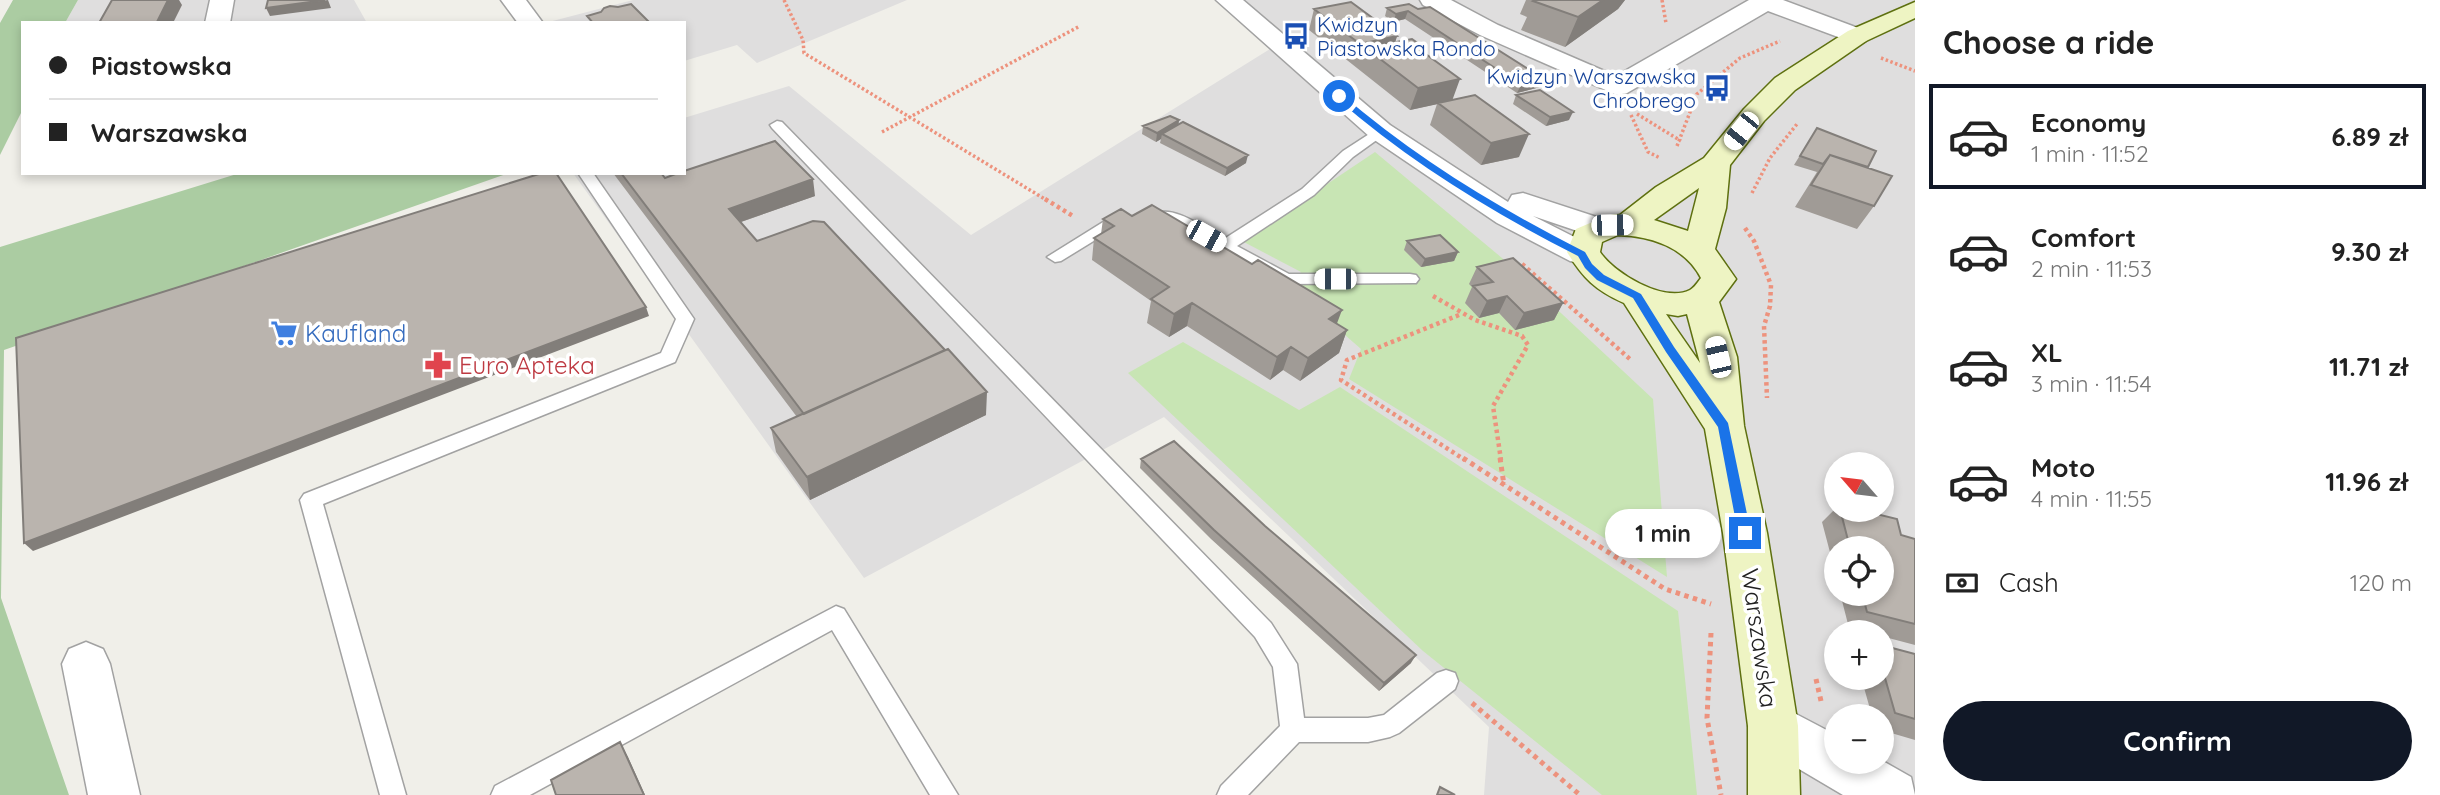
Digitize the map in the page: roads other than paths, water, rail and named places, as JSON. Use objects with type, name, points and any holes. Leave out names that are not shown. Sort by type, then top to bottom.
[{"type":"main road","points":[[1603,236],[1665,233],[1698,250],[1713,264],[1719,279],[1715,292],[1701,300],[1683,304],[1637,296],[1601,277],[1588,266],[1603,236],[1715,164],[1754,115],[1785,84],[1857,36],[1915,9]]},
{"type":"main road","points":[[1698,250],[1711,210],[1716,184],[1715,164]]},
{"type":"main road","name":"Warszawska","points":[[1637,296],[1724,426]]},
{"type":"main road","name":"Warszawska","points":[[1701,300],[1718,357],[1724,426],[1745,533],[1773,726],[1774,795]]},
{"type":"main road","name":"Warszawska","points":[[1773,726],[1801,795]]},
{"type":"street","points":[[217,21],[222,0]]},
{"type":"street","points":[[513,0],[529,21]]},
{"type":"street","points":[[1432,0],[1489,30],[1617,87],[1767,1],[1857,36]]},
{"type":"street","points":[[1234,1],[1380,131],[1454,182],[1508,216],[1603,236]]},
{"type":"street","points":[[86,664],[114,795]]},
{"type":"street","points":[[1773,726],[1892,795]]},
{"type":"lane","points":[[777,125],[1263,630],[1285,664],[1293,730]]},
{"type":"lane","points":[[1225,246],[1308,192],[1358,146],[1380,131]]},
{"type":"lane","points":[[393,795],[311,500],[668,357],[685,319],[586,175]]},
{"type":"lane","points":[[1055,257],[1114,222],[1168,215],[1286,279],[1410,279]]},
{"type":"lane","points":[[504,795],[836,616],[944,795]]},
{"type":"lane","points":[[1230,795],[1293,730],[1368,730],[1390,725],[1446,681]]},
{"type":"place","name":"Kwidzyn Piastowska Rondo","points":[[1296,36]]},
{"type":"place","name":"Kwidzyn Warszawska Chrobrego","points":[[1717,88]]},
{"type":"place","name":"Kaufland","points":[[284,333]]},
{"type":"place","name":"Euro Apteka","points":[[438,365]]}]
